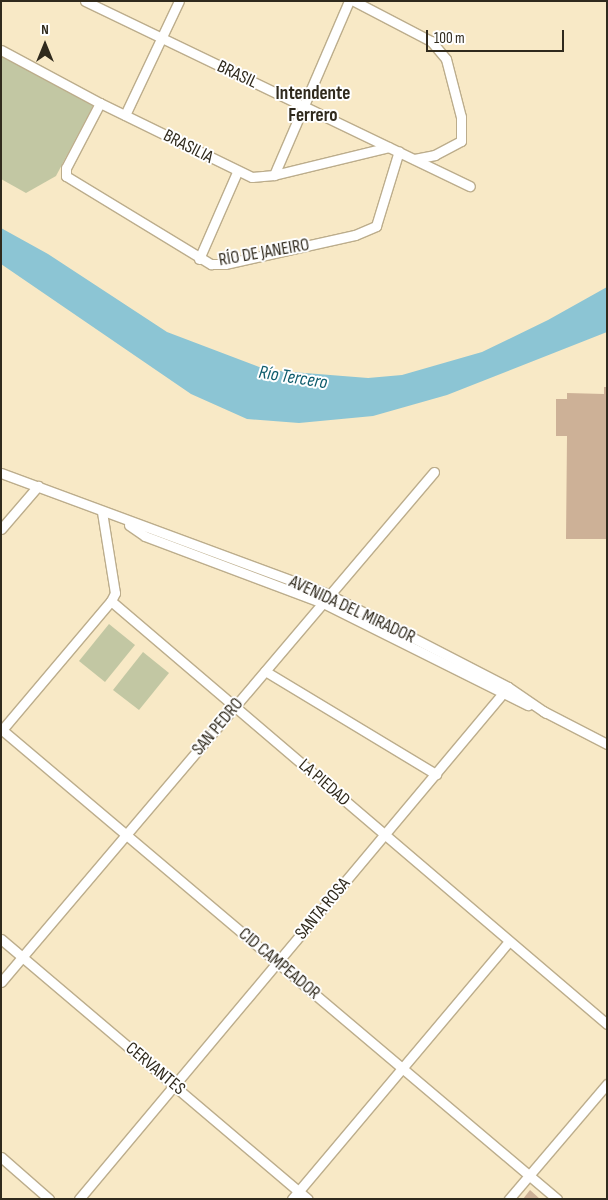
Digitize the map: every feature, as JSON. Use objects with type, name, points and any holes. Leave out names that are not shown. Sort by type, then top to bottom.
[{"type":"street","name":"BRASIL","points":[[85,1],[162,40],[470,186]]},
{"type":"street","points":[[125,115],[180,1]]},
{"type":"street","points":[[274,175],[349,1]]},
{"type":"street","points":[[354,1],[431,40],[446,59],[461,117],[461,141],[435,155],[413,159]]},
{"type":"street","name":"BRASILIA","points":[[1,50],[100,103],[237,172],[252,177],[274,175],[389,147]]},
{"type":"street","name":"RÍO DE JANEIRO","points":[[100,103],[66,168],[66,176],[199,259],[225,264],[355,235],[376,226],[399,152]]},
{"type":"street","points":[[199,259],[237,172]]},
{"type":"street","name":"SAN PEDRO","points":[[1,982],[434,472]]},
{"type":"street","name":"AVENIDA DEL MIRADOR","points":[[1,473],[330,595],[508,687],[546,713]]},
{"type":"street","points":[[1,529],[38,486]]},
{"type":"street","points":[[2,730],[111,601],[115,593],[102,512]]},
{"type":"street","name":"AVENIDA DEL MIRADOR","points":[[120,518],[145,536],[323,603],[502,694],[546,713],[607,744]]},
{"type":"street","name":"LA PIEDAD","points":[[111,601],[607,1024]]},
{"type":"street","points":[[265,671],[436,774]]},
{"type":"street","name":"SANTA ROSA","points":[[79,1199],[508,687]]},
{"type":"street","name":"CID CAMPEADOR","points":[[2,730],[558,1199]]},
{"type":"street","name":"CERVANTES","points":[[1,939],[308,1199]]},
{"type":"street","points":[[292,1199],[509,941]]},
{"type":"street","points":[[509,1199],[607,1084]]},
{"type":"street","points":[[1,1158],[49,1199]]},
{"type":"green space","points":[[1,53],[94,104],[56,176],[26,193],[1,179]]},
{"type":"green space","points":[[109,624],[135,645],[105,682],[79,661]]},
{"type":"green space","points":[[143,652],[169,673],[139,710],[113,690]]},
{"type":"water","name":"Río Tercero","points":[[1,228],[48,254],[167,332],[267,370],[368,378],[402,375],[482,352],[548,320],[607,287],[607,332],[447,395],[373,416],[299,423],[247,419],[191,394],[1,264]]},
{"type":"building","points":[[604,387],[607,387],[607,539],[566,539],[567,436],[556,436],[556,399],[567,399],[567,393],[604,394]]},
{"type":"building","points":[[530,1190],[540,1199],[523,1199]]},
{"type":"district","name":"Intendente Ferrero","points":[[313,105]]}]
